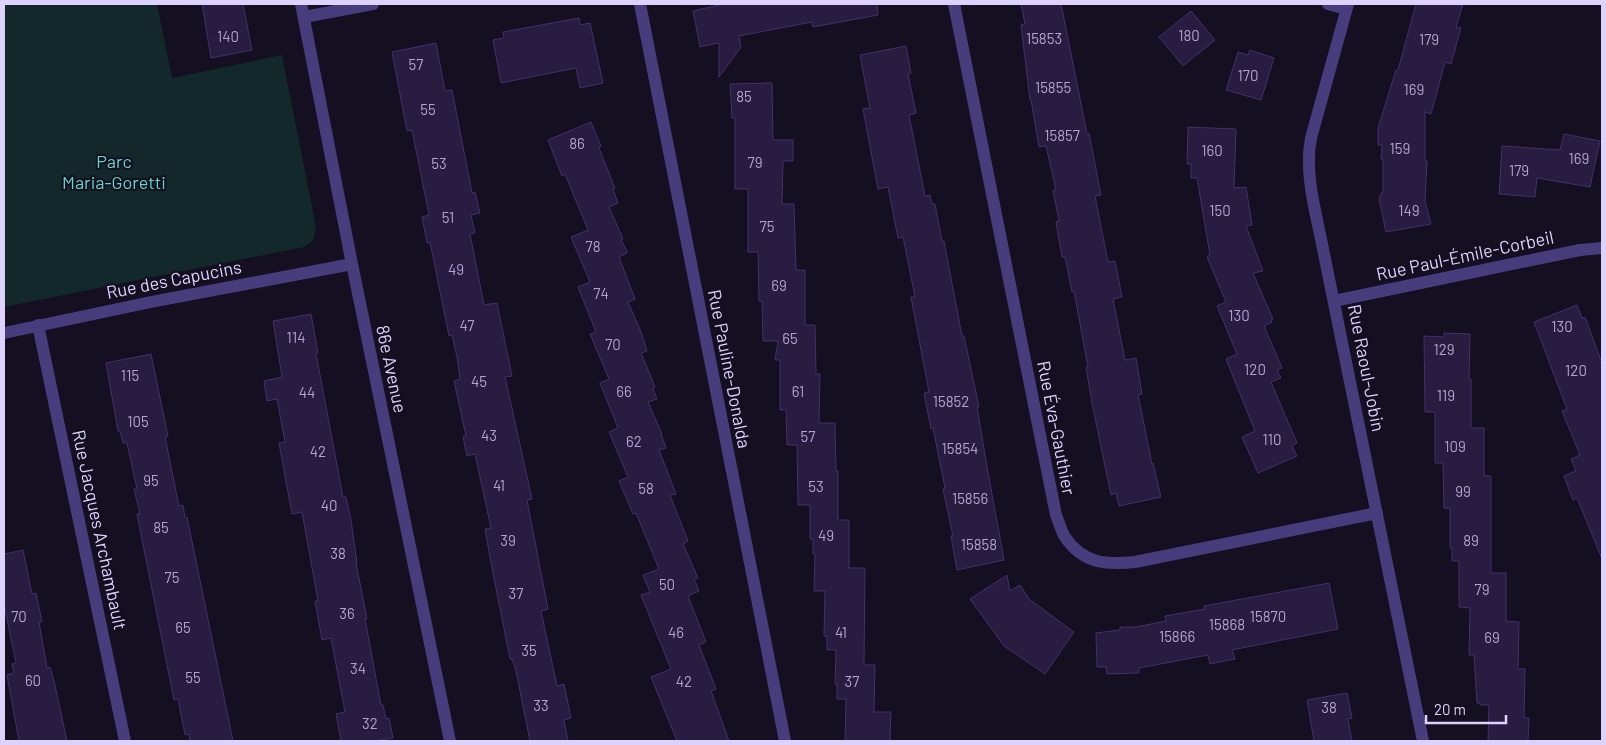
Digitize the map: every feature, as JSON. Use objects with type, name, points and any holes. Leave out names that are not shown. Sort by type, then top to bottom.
[{"type":"street","name":"86e Avenue","points":[[301,4],[352,264],[450,741]]},
{"type":"street","points":[[304,17],[372,4]]},
{"type":"street","name":"Rue Pauline-Donalda","points":[[640,4],[785,741]]},
{"type":"street","name":"Rue Éva-Gauthier","points":[[954,4],[1056,515],[1064,537],[1078,552],[1094,560],[1113,564],[1145,560],[1377,512]]},
{"type":"street","points":[[1328,4],[1347,6]]},
{"type":"street","name":"Rue Raoul-Jobin","points":[[1347,6],[1308,153],[1311,183],[1423,741]]},
{"type":"street","name":"Rue Paul-Émile-Corbeil","points":[[1334,301],[1580,250],[1602,248]]},
{"type":"street","name":"Rue des Capucins","points":[[4,333],[352,264]]},
{"type":"street","name":"Rue Jacques Archambault","points":[[38,325],[125,741]]},
{"type":"green space","name":"Parc Maria-Goretti","points":[[4,4],[157,4],[172,78],[282,55],[316,227],[313,241],[304,247],[4,307]]},
{"type":"building","points":[[202,4],[243,4],[252,50],[211,58]]},
{"type":"building","points":[[719,4],[877,4],[878,15],[813,27],[812,22],[739,36],[741,47],[719,77],[719,43],[700,47],[693,11]]},
{"type":"building","points":[[1021,4],[1061,4],[1101,195],[1095,196],[1108,262],[1115,261],[1122,297],[1113,299],[1125,360],[1136,358],[1142,394],[1138,395],[1152,464],[1161,497],[1119,506],[1116,493],[1111,495],[1092,403],[1086,367],[1088,367],[1074,291],[1072,292],[1065,257],[1062,257],[1056,222],[1059,221],[1053,190],[1056,190],[1046,146],[1039,147],[1030,100],[1021,25],[1025,24]]},
{"type":"building","points":[[1416,4],[1463,4],[1456,27],[1461,28],[1451,64],[1445,62],[1431,114],[1425,112],[1425,161],[1427,161],[1425,201],[1431,224],[1386,232],[1379,198],[1383,190],[1383,159],[1381,159],[1382,145],[1378,145],[1378,128],[1396,70],[1398,70]]},
{"type":"building","points":[[1191,11],[1215,40],[1183,66],[1159,37]]},
{"type":"building","points":[[579,18],[580,25],[590,23],[603,83],[580,88],[576,68],[501,83],[493,40],[504,38],[503,32]]},
{"type":"building","points":[[436,43],[445,91],[452,90],[472,193],[475,192],[480,213],[471,215],[475,233],[470,234],[484,305],[497,303],[512,376],[505,377],[532,499],[527,500],[548,609],[541,611],[557,686],[564,684],[571,718],[564,720],[568,741],[530,741],[516,671],[512,659],[510,659],[491,563],[485,529],[491,528],[475,454],[467,456],[463,437],[466,436],[454,381],[460,379],[457,357],[452,335],[449,336],[430,242],[427,243],[422,217],[429,215],[412,130],[407,131],[392,52]]},
{"type":"building","points":[[906,46],[911,73],[908,74],[916,113],[909,115],[925,196],[930,195],[932,204],[935,204],[942,241],[944,241],[962,336],[964,336],[979,407],[977,407],[1004,560],[957,570],[951,536],[953,536],[943,489],[945,488],[924,393],[929,392],[911,297],[915,297],[903,237],[898,238],[888,187],[878,189],[863,109],[870,108],[860,55]]},
{"type":"building","points":[[1250,50],[1274,58],[1261,100],[1226,90],[1238,52],[1248,55]]},
{"type":"building","points":[[772,83],[773,140],[793,140],[793,161],[783,161],[782,204],[794,204],[796,270],[805,270],[805,325],[815,325],[816,374],[820,374],[819,423],[835,423],[836,471],[838,471],[838,520],[849,520],[849,568],[865,568],[864,665],[875,665],[874,712],[891,712],[890,741],[845,741],[846,699],[837,699],[837,684],[835,684],[836,650],[827,650],[827,636],[824,636],[825,591],[814,591],[815,554],[813,554],[813,539],[810,539],[810,505],[798,505],[797,445],[787,445],[786,410],[780,410],[780,360],[775,360],[778,341],[763,341],[762,301],[759,301],[758,252],[748,252],[748,189],[735,189],[735,118],[732,118],[730,84]]},
{"type":"building","points":[[591,122],[615,188],[613,189],[618,203],[609,207],[627,251],[627,253],[619,257],[635,299],[628,302],[647,351],[641,353],[655,387],[653,389],[657,399],[648,402],[666,448],[659,450],[676,494],[670,495],[688,541],[683,544],[698,578],[694,579],[699,591],[688,596],[706,642],[699,645],[716,689],[711,691],[729,741],[677,741],[651,677],[671,669],[641,595],[650,592],[643,575],[659,569],[636,513],[633,514],[619,481],[628,477],[609,432],[618,428],[600,383],[609,379],[590,334],[596,332],[578,287],[590,282],[571,237],[588,230],[565,174],[562,176],[548,140]]},
{"type":"building","points":[[1188,127],[1236,129],[1234,188],[1246,187],[1252,225],[1246,226],[1263,271],[1253,273],[1273,319],[1271,320],[1272,322],[1264,326],[1282,368],[1277,370],[1281,378],[1271,382],[1297,443],[1292,446],[1297,456],[1258,473],[1242,437],[1255,431],[1226,359],[1237,354],[1217,306],[1226,302],[1207,257],[1210,255],[1197,178],[1191,178],[1191,164],[1187,164]]},
{"type":"building","points":[[1564,134],[1600,141],[1590,187],[1537,178],[1535,197],[1499,194],[1502,146],[1560,150]]},
{"type":"building","points":[[1577,305],[1582,318],[1585,317],[1602,363],[1602,559],[1577,498],[1573,500],[1564,476],[1576,471],[1571,459],[1580,455],[1562,411],[1567,409],[1534,322]]},
{"type":"building","points":[[311,314],[318,353],[316,354],[343,497],[346,497],[351,520],[356,563],[367,619],[365,619],[381,705],[383,705],[386,719],[389,718],[393,738],[374,741],[341,741],[336,714],[345,712],[331,638],[322,640],[315,601],[318,601],[302,512],[292,514],[279,443],[285,442],[277,399],[267,401],[264,381],[282,377],[273,321]]},
{"type":"building","points":[[1444,333],[1470,334],[1471,428],[1484,428],[1484,476],[1491,476],[1491,573],[1506,573],[1506,621],[1519,622],[1518,669],[1525,669],[1524,718],[1529,718],[1528,741],[1488,741],[1489,705],[1477,703],[1474,655],[1469,655],[1470,608],[1459,607],[1459,561],[1452,561],[1452,548],[1450,548],[1450,508],[1444,508],[1443,463],[1435,463],[1435,412],[1425,412],[1424,336],[1444,337]]},
{"type":"building","points":[[151,354],[168,436],[165,437],[179,506],[183,505],[185,518],[187,517],[233,741],[190,741],[189,734],[185,735],[178,699],[174,700],[137,514],[140,514],[134,489],[137,489],[127,443],[123,443],[120,431],[118,431],[106,363]]},
{"type":"building","points":[[23,550],[32,594],[36,593],[42,622],[39,622],[47,668],[50,667],[54,681],[67,741],[19,741],[7,675],[14,673],[12,664],[16,663],[4,604],[4,554]]},
{"type":"building","points":[[1007,575],[1010,591],[1020,585],[1029,599],[1074,632],[1045,674],[1004,646],[970,599]]},
{"type":"building","points":[[1329,583],[1338,629],[1232,650],[1235,659],[1210,664],[1208,655],[1139,668],[1139,673],[1107,674],[1106,667],[1097,667],[1096,633],[1120,630],[1120,627],[1136,627],[1166,621],[1165,616],[1205,609],[1204,606]]},
{"type":"building","points":[[1347,693],[1352,718],[1348,719],[1352,741],[1314,741],[1307,700]]}]
